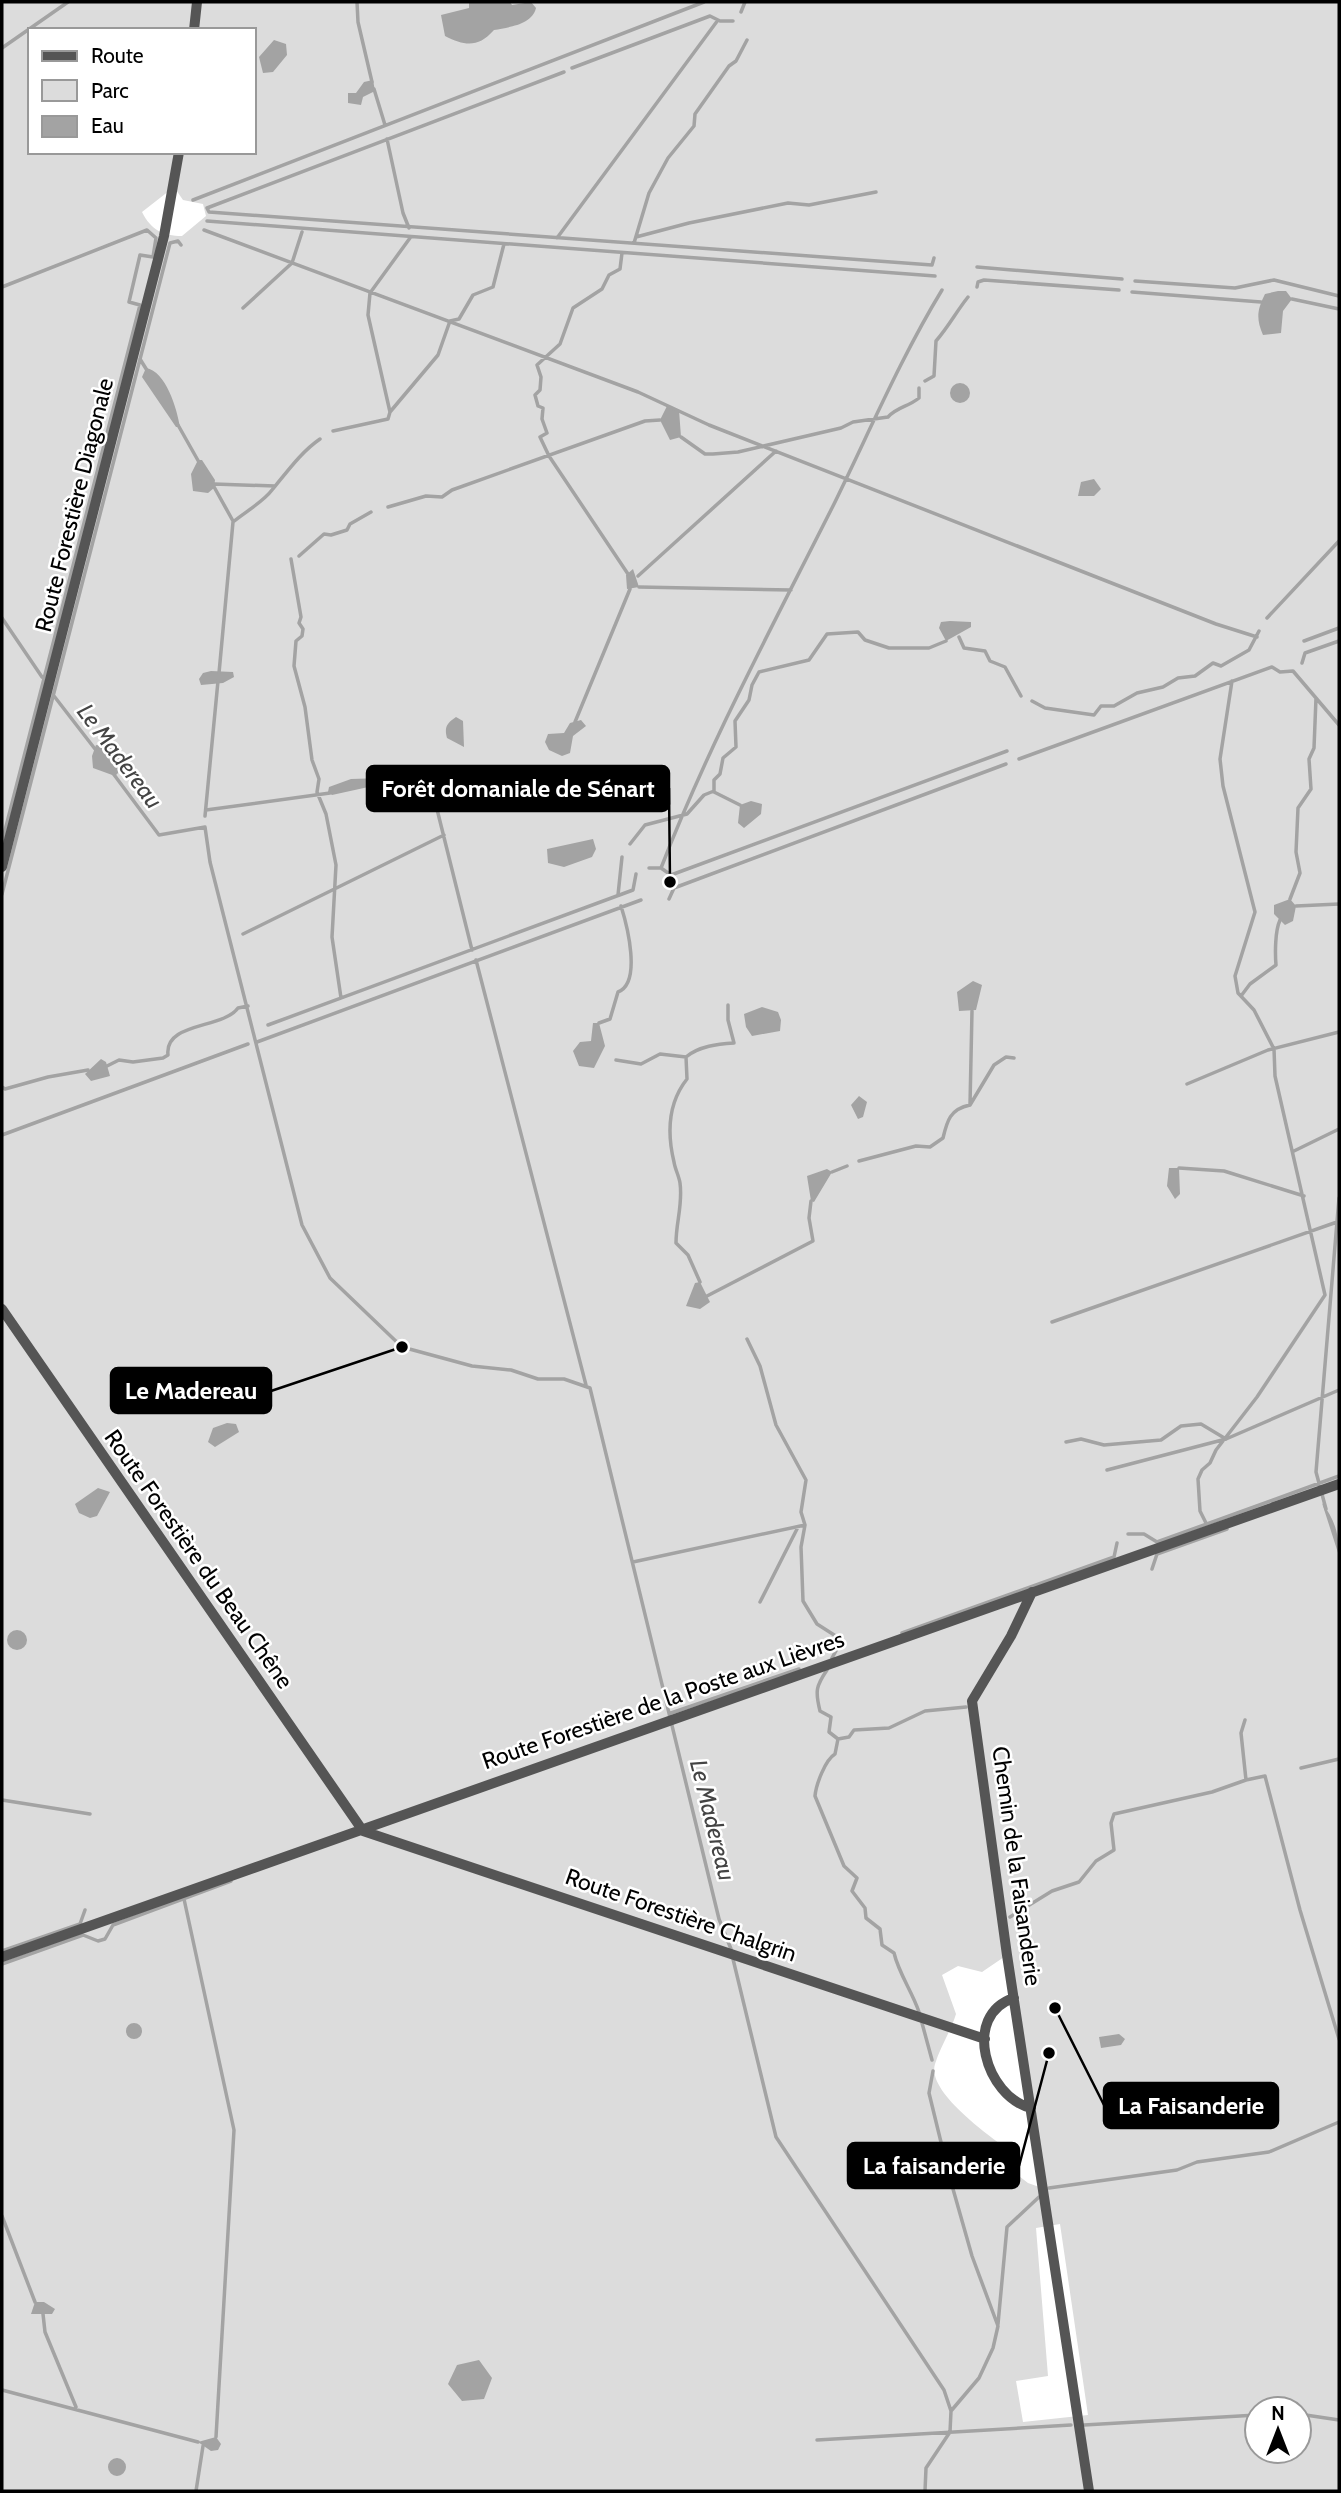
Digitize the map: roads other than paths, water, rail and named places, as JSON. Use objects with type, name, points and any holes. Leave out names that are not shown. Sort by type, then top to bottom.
[{"type":"street","points":[[194,28],[197,2]]},
{"type":"street","name":"Route Forestière Diagonale","points":[[2,867],[164,236],[179,154]]},
{"type":"street","name":"Route Forestière du Beau Chêne","points":[[2,1309],[363,1831]]},
{"type":"street","name":"Route Forestière de la Poste aux Lièvres","points":[[2,1957],[1339,1484]]},
{"type":"street","name":"Chemin de la Faisanderie","points":[[1032,1592],[1011,1636],[972,1701],[1089,2491]]},
{"type":"street","name":"Route Forestière Chalgrin","points":[[363,1831],[985,2039]]},
{"type":"street","points":[[1014,1998],[996,2009],[988,2024],[985,2039],[986,2059],[996,2082],[1009,2099],[1031,2108]]},
{"type":"water","points":[[469,2],[510,2],[512,5],[531,2],[536,8],[534,14],[525,22],[494,30],[482,40],[471,44],[445,36],[441,15],[469,8]]},
{"type":"water","points":[[274,40],[286,44],[287,55],[273,72],[263,73],[259,57]]},
{"type":"water","points":[[373,80],[375,91],[363,97],[361,105],[348,103],[348,93],[356,93],[364,82]]},
{"type":"water","points":[[1286,291],[1292,299],[1283,311],[1281,333],[1263,335],[1258,319],[1260,305],[1265,294]]},
{"type":"water","points":[[146,368],[165,383],[180,427],[176,427],[142,377]]},
{"type":"water","points":[[960,383],[967,386],[970,393],[967,400],[960,403],[953,400],[950,393],[953,386]]},
{"type":"water","points":[[667,406],[679,410],[681,437],[670,440],[660,420]]},
{"type":"water","points":[[198,460],[202,460],[215,480],[214,488],[208,493],[193,491],[191,474]]},
{"type":"water","points":[[1094,479],[1101,489],[1094,496],[1078,496],[1081,482]]},
{"type":"water","points":[[633,569],[639,587],[627,589],[626,575]]},
{"type":"water","points":[[941,622],[971,622],[971,627],[946,641],[939,628]]},
{"type":"water","points":[[233,672],[234,677],[223,683],[201,685],[199,679],[203,673]]},
{"type":"water","points":[[456,717],[463,721],[464,747],[447,738],[447,726]]},
{"type":"water","points":[[581,720],[586,726],[573,736],[570,753],[562,756],[549,750],[545,742],[548,734],[564,733],[570,723]]},
{"type":"water","points":[[96,745],[110,747],[119,755],[118,773],[115,776],[93,768],[92,756]]},
{"type":"water","points":[[382,778],[382,784],[332,795],[328,792],[329,787],[351,779]]},
{"type":"water","points":[[751,801],[762,804],[761,814],[744,828],[738,823],[740,805]]},
{"type":"water","points":[[593,839],[596,849],[592,857],[564,867],[548,863],[547,849]]},
{"type":"water","points":[[1290,899],[1296,906],[1293,921],[1285,925],[1274,914],[1274,905]]},
{"type":"water","points":[[973,981],[982,985],[976,1010],[959,1011],[957,992]]},
{"type":"water","points":[[762,1007],[778,1012],[781,1020],[780,1031],[752,1036],[746,1027],[744,1014]]},
{"type":"water","points":[[593,1023],[599,1023],[605,1046],[594,1068],[579,1066],[573,1051],[580,1042],[591,1041]]},
{"type":"water","points":[[101,1059],[106,1062],[110,1076],[91,1081],[85,1074]]},
{"type":"water","points":[[859,1096],[867,1102],[863,1117],[858,1119],[851,1105]]},
{"type":"water","points":[[1169,1168],[1179,1168],[1180,1194],[1175,1199],[1167,1186]]},
{"type":"water","points":[[827,1169],[832,1172],[814,1202],[811,1201],[807,1176]]},
{"type":"water","points":[[700,1282],[710,1302],[700,1309],[686,1306],[695,1283]]},
{"type":"water","points":[[227,1423],[236,1424],[239,1432],[215,1447],[208,1442],[213,1428]]},
{"type":"water","points":[[98,1488],[110,1492],[97,1516],[90,1518],[79,1513],[75,1504]]},
{"type":"water","points":[[1322,1503],[1335,1528],[1339,1556]]},
{"type":"water","points":[[17,1630],[24,1633],[27,1640],[24,1647],[17,1650],[10,1647],[7,1640],[10,1633]]},
{"type":"water","points":[[131,2023],[137,2023],[142,2031],[140,2037],[131,2039],[126,2034],[126,2028]]},
{"type":"water","points":[[1119,2034],[1125,2039],[1121,2045],[1101,2048],[1099,2037]]},
{"type":"water","points":[[35,2302],[44,2302],[55,2309],[52,2314],[31,2314]]},
{"type":"water","points":[[479,2360],[492,2378],[484,2399],[462,2401],[448,2384],[457,2365]]},
{"type":"water","points":[[216,2437],[221,2444],[218,2450],[211,2451],[198,2442]]},
{"type":"water","points":[[117,2458],[123,2461],[126,2467],[123,2473],[117,2476],[111,2473],[108,2467],[111,2461]]},
{"type":"waterway","points":[[31,28],[68,2]]},
{"type":"waterway","points":[[357,2],[358,22],[372,82]]},
{"type":"waterway","points":[[193,200],[704,2]]},
{"type":"waterway","points":[[741,12],[745,2]]},
{"type":"waterway","points":[[572,68],[710,16],[720,21],[733,21]]},
{"type":"waterway","points":[[557,238],[718,20]]},
{"type":"waterway","points":[[2,48],[28,30]]},
{"type":"waterway","points":[[634,243],[649,193],[668,158],[694,126],[695,114],[729,66],[736,61],[747,40]]},
{"type":"waterway","points":[[564,72],[207,208],[209,212],[932,265],[934,258]]},
{"type":"waterway","points":[[374,89],[385,125]]},
{"type":"waterway","points":[[387,139],[403,213],[409,228]]},
{"type":"waterway","points":[[636,237],[788,203],[809,205],[876,192]]},
{"type":"waterway","points":[[207,221],[935,276]]},
{"type":"waterway","points":[[2,287],[147,230],[156,238],[153,257],[140,255],[129,302],[140,305],[2,842]]},
{"type":"waterway","points":[[204,230],[638,392],[709,425],[1216,624],[1257,637]]},
{"type":"waterway","points":[[243,308],[292,263],[302,232]]},
{"type":"waterway","points":[[333,431],[388,419],[390,412],[368,315],[370,293],[410,238]]},
{"type":"waterway","points":[[2,894],[170,243],[178,241],[181,245]]},
{"type":"waterway","points":[[390,412],[438,355],[450,321],[459,319],[473,295],[493,287],[504,244]]},
{"type":"waterway","points":[[622,253],[620,269],[609,275],[602,289],[573,308],[560,344],[537,365],[541,377],[540,390],[535,395],[538,406],[543,408],[542,419],[547,433],[540,437],[549,456],[628,574]]},
{"type":"waterway","points":[[977,267],[1122,279]]},
{"type":"waterway","points":[[977,287],[978,282],[984,280],[1119,290]]},
{"type":"waterway","points":[[1135,281],[1235,288],[1274,280],[1339,296]]},
{"type":"waterway","points":[[649,868],[661,868],[742,686],[898,370],[942,290]]},
{"type":"waterway","points":[[1132,292],[1261,302]]},
{"type":"waterway","points":[[925,381],[934,376],[936,341],[968,297]]},
{"type":"waterway","points":[[1292,299],[1339,309]]},
{"type":"waterway","points":[[140,359],[148,372]]},
{"type":"waterway","points":[[681,437],[705,454],[738,452],[841,428],[853,422],[888,417],[919,398],[919,388]]},
{"type":"waterway","points":[[388,507],[426,496],[442,497],[452,490],[645,421],[660,420]]},
{"type":"waterway","points":[[178,425],[200,464]]},
{"type":"waterway","points":[[219,673],[233,522],[264,499],[300,456],[320,439]]},
{"type":"waterway","points":[[638,576],[776,451]]},
{"type":"waterway","points":[[214,484],[275,486]]},
{"type":"waterway","points":[[213,485],[233,521]]},
{"type":"waterway","points":[[299,556],[324,534],[331,535],[347,530],[350,524],[371,512]]},
{"type":"waterway","points":[[1267,618],[1339,541]]},
{"type":"waterway","points":[[291,559],[301,617],[299,623],[303,629],[302,636],[296,641],[294,666],[305,707],[312,760],[319,779],[317,792],[326,814],[336,865],[332,937],[341,998]]},
{"type":"waterway","points":[[639,587],[791,590]]},
{"type":"waterway","points":[[575,722],[630,589]]},
{"type":"waterway","name":"Le Madereau","points":[[2,618],[42,677]]},
{"type":"waterway","points":[[1304,641],[1339,628]]},
{"type":"waterway","points":[[1032,701],[1045,708],[1094,715],[1101,706],[1114,706],[1137,693],[1163,687],[1178,678],[1195,676],[1213,663],[1221,666],[1249,650],[1259,631]]},
{"type":"waterway","points":[[630,844],[645,825],[687,814],[704,795],[714,791],[714,780],[720,774],[723,758],[736,747],[735,721],[749,700],[752,685],[759,672],[809,660],[827,634],[858,632],[865,640],[889,648],[929,648],[946,641]]},
{"type":"waterway","points":[[959,637],[964,648],[985,651],[990,661],[1005,667],[1021,696]]},
{"type":"waterway","points":[[1302,663],[1305,653],[1339,641]]},
{"type":"waterway","points":[[1019,759],[1272,667],[1280,672],[1293,671],[1339,725]]},
{"type":"waterway","points":[[205,816],[218,681]]},
{"type":"waterway","points":[[1206,1523],[1200,1511],[1198,1479],[1202,1470],[1210,1463],[1216,1450],[1257,1397],[1325,1295],[1275,1076],[1274,1049],[1254,1010],[1238,993],[1235,976],[1255,912],[1223,786],[1220,759],[1232,681]]},
{"type":"waterway","name":"Le Madereau","points":[[54,696],[95,749]]},
{"type":"waterway","points":[[1290,899],[1300,873],[1296,852],[1298,808],[1311,789],[1309,759],[1314,748],[1316,698]]},
{"type":"waterway","points":[[661,868],[671,875],[1007,751]]},
{"type":"waterway","points":[[669,899],[674,888],[1006,764]]},
{"type":"waterway","points":[[427,769],[472,950]]},
{"type":"waterway","name":"Le Madereau","points":[[112,772],[159,835],[205,827],[210,862],[302,1225],[330,1278],[402,1347],[472,1366],[511,1370],[538,1379],[564,1379],[590,1388],[719,1919],[731,1949]]},
{"type":"waterway","points":[[714,792],[740,805]]},
{"type":"waterway","points":[[206,810],[330,793]]},
{"type":"waterway","points":[[243,934],[444,835]]},
{"type":"waterway","points":[[618,895],[622,857]]},
{"type":"waterway","points":[[268,1025],[633,890],[636,874]]},
{"type":"waterway","points":[[257,1042],[641,900]]},
{"type":"waterway","points":[[1296,906],[1339,904]]},
{"type":"waterway","points":[[599,1023],[610,1019],[618,992],[629,977],[631,953],[621,906]]},
{"type":"waterway","points":[[1241,996],[1250,984],[1276,965],[1276,936],[1280,920]]},
{"type":"waterway","points":[[476,960],[586,1385]]},
{"type":"waterway","points":[[686,1057],[703,1048],[734,1043],[728,1020],[728,1005]]},
{"type":"waterway","points":[[107,1066],[119,1060],[133,1062],[163,1058],[168,1055],[169,1044],[184,1031],[220,1020],[238,1008],[248,1006]]},
{"type":"waterway","points":[[859,1161],[916,1146],[930,1147],[943,1138],[948,1121],[954,1113],[970,1105],[972,1011]]},
{"type":"waterway","points":[[1187,1084],[1268,1050],[1339,1032]]},
{"type":"waterway","points":[[2,1135],[248,1044]]},
{"type":"waterway","points":[[616,1060],[641,1064],[660,1054],[686,1057],[687,1079],[676,1098],[670,1129],[681,1191],[676,1243],[688,1255],[700,1282]]},
{"type":"waterway","points":[[970,1105],[994,1065],[1006,1057],[1014,1058]]},
{"type":"waterway","points":[[2,1087],[5,1089],[48,1077],[88,1070]]},
{"type":"waterway","points":[[1294,1151],[1339,1129]]},
{"type":"waterway","points":[[832,1172],[847,1166]]},
{"type":"waterway","points":[[1179,1168],[1224,1171],[1304,1196]]},
{"type":"waterway","points":[[1326,1509],[1316,1472],[1339,1198]]},
{"type":"waterway","points":[[707,1296],[813,1241],[809,1218],[811,1201]]},
{"type":"waterway","points":[[1052,1322],[1337,1222]]},
{"type":"waterway","points":[[747,1339],[760,1366],[776,1425],[806,1480],[801,1512],[805,1525],[801,1547],[803,1601],[817,1624],[842,1640],[832,1658]]},
{"type":"waterway","points":[[1107,1470],[1226,1439],[1339,1390]]},
{"type":"waterway","points":[[1066,1442],[1081,1439],[1104,1445],[1161,1440],[1181,1426],[1201,1424],[1226,1439]]},
{"type":"waterway","points":[[1128,1534],[1144,1534],[1157,1542],[1339,1476]]},
{"type":"waterway","points":[[633,1562],[805,1525]]},
{"type":"waterway","points":[[760,1602],[798,1527]]},
{"type":"waterway","points":[[1152,1569],[1157,1554],[1227,1529]]},
{"type":"waterway","points":[[902,1633],[1114,1557],[1117,1543]]},
{"type":"waterway","points":[[671,1713],[799,1669]]},
{"type":"waterway","points":[[827,1670],[819,1685],[817,1698],[820,1711],[831,1717],[829,1732],[838,1739],[835,1754],[822,1773],[815,1796],[844,1866],[857,1878],[852,1891],[865,1908],[866,1918],[880,1929],[882,1945],[894,1953],[919,2012]]},
{"type":"waterway","points":[[838,1739],[849,1737],[854,1730],[889,1728],[925,1711],[966,1707]]},
{"type":"waterway","points":[[1245,1720],[1241,1733],[1246,1780],[1265,1776],[1300,1910],[1339,2039]]},
{"type":"waterway","points":[[1301,1768],[1339,1759]]},
{"type":"waterway","points":[[1010,1917],[1052,1891],[1079,1882],[1096,1861],[1114,1850],[1111,1823],[1114,1814],[1212,1792],[1246,1780]]},
{"type":"waterway","points":[[2,1800],[90,1814]]},
{"type":"waterway","points":[[2,1964],[83,1935],[98,1941],[105,1939],[113,1925],[231,1881]]},
{"type":"waterway","points":[[184,1899],[234,2130],[216,2437]]},
{"type":"waterway","points":[[2,1951],[80,1924],[85,1910]]},
{"type":"waterway","name":"Le Madereau","points":[[733,1959],[776,2137],[944,2390],[951,2411],[950,2432],[926,2468],[925,2491]]},
{"type":"waterway","points":[[922,2023],[932,2060]]},
{"type":"waterway","points":[[933,2071],[929,2093],[949,2175]]},
{"type":"waterway","points":[[1049,2188],[1177,2170],[1197,2162],[1269,2152],[1339,2122]]},
{"type":"waterway","points":[[951,2411],[979,2378],[993,2348],[998,2326],[972,2256],[953,2189]]},
{"type":"waterway","points":[[998,2324],[1007,2227],[1039,2197]]},
{"type":"waterway","points":[[2,2216],[35,2302]]},
{"type":"waterway","points":[[43,2314],[45,2332],[76,2407]]},
{"type":"waterway","points":[[2,2390],[198,2442]]},
{"type":"waterway","points":[[1084,2425],[1243,2416]]},
{"type":"waterway","points":[[1313,2416],[1339,2420]]},
{"type":"waterway","points":[[817,2440],[1071,2425]]},
{"type":"waterway","points":[[196,2491],[203,2446]]},
{"type":"place","name":"Forêt domaniale de Sénart","points":[[670,882]]},
{"type":"place","name":"Le Madereau","points":[[402,1347]]},
{"type":"place","name":"La Faisanderie","points":[[1055,2008]]},
{"type":"place","name":"La faisanderie","points":[[1049,2053]]}]
